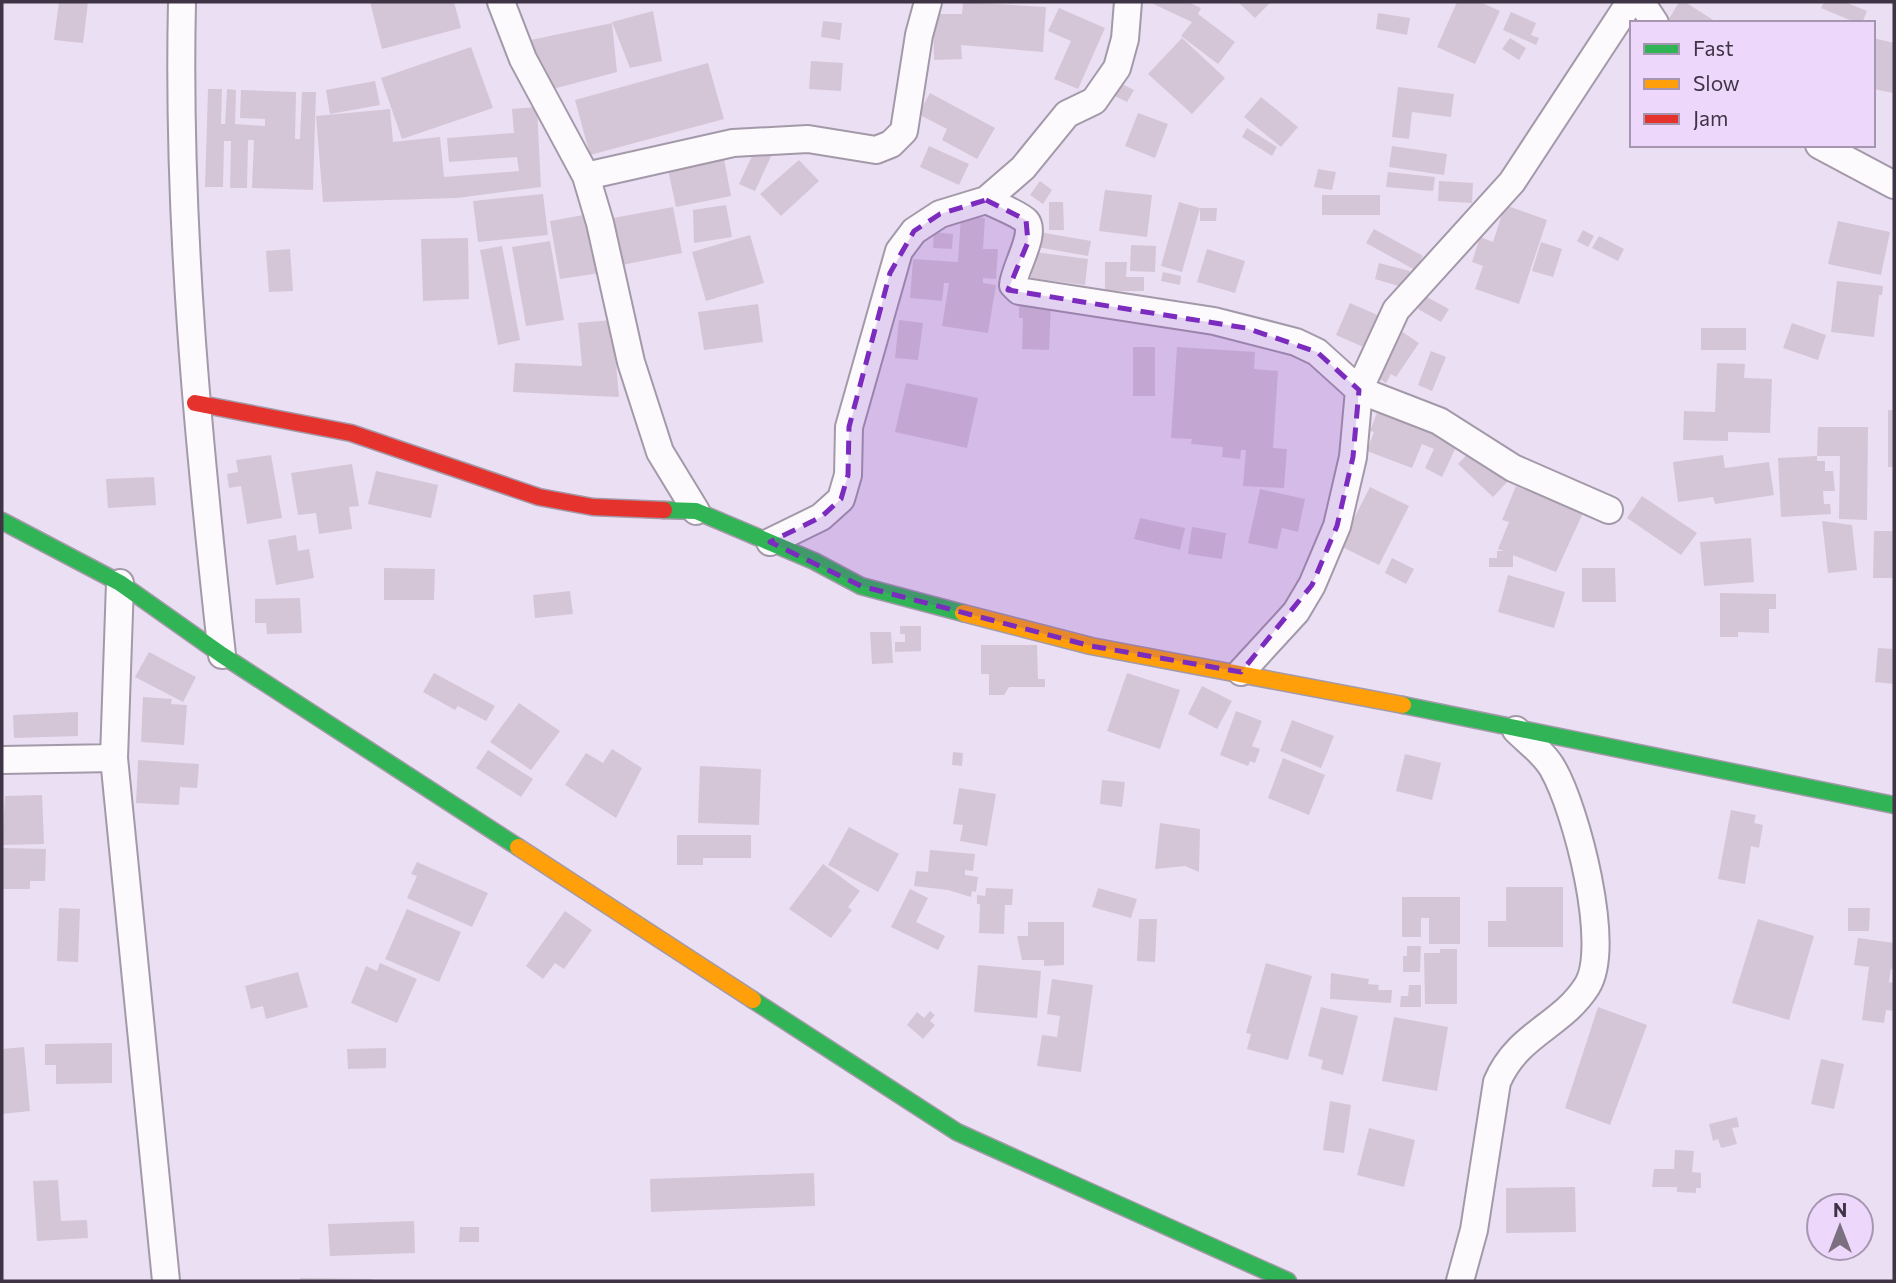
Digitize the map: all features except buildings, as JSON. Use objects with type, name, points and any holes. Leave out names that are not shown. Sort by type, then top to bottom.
[{"type":"street","points":[[182,2],[180,108],[195,402],[222,655]]},
{"type":"street","points":[[501,2],[523,59],[586,176],[600,223],[631,362],[660,452],[696,511]]},
{"type":"street","points":[[586,176],[733,143],[808,139],[876,150],[891,144],[904,131],[928,2]]},
{"type":"street","points":[[770,542],[821,517],[841,499],[848,475],[849,427],[899,251],[914,231],[940,214],[986,200],[1023,168],[1068,114],[1094,101],[1104,88],[1119,58],[1128,2]]},
{"type":"street","points":[[1241,672],[1296,612],[1317,573],[1337,526],[1350,469],[1359,390],[1396,310],[1512,182],[1630,2]]},
{"type":"street","points":[[1641,2],[1654,21]]},
{"type":"street","points":[[1823,147],[1894,185]]},
{"type":"street","points":[[986,200],[1026,219],[1030,229],[1028,242],[1013,275],[1013,285],[1019,291],[1214,321],[1258,331],[1317,352],[1359,390],[1439,421],[1513,468],[1609,509]]},
{"type":"street","points":[[195,402],[351,433],[539,496],[593,507],[696,511],[814,561],[861,586],[1091,646],[1241,672],[1332,694],[1454,713],[1517,730],[1739,771],[1894,805]]},
{"type":"street","points":[[2,521],[120,583],[222,655],[957,1132],[1288,1281]]},
{"type":"street","points":[[120,583],[114,758],[166,1281]]},
{"type":"street","points":[[1460,1281],[1474,1230],[1480,1176],[1501,1073],[1522,1043],[1564,1013],[1586,988],[1596,965],[1597,938],[1571,807],[1552,766],[1517,730]]},
{"type":"street","points":[[2,760],[114,758]]},
{"type":"highlighted area","points":[[986,200],[1026,220],[1028,242],[1008,290],[1246,328],[1317,352],[1359,390],[1353,457],[1337,526],[1312,585],[1241,672],[1091,646],[861,586],[770,542],[821,517],[841,499],[848,475],[849,427],[890,273],[914,231],[940,214]]},
{"type":"traffic: fast","points":[[664,510],[696,511],[814,561],[861,586],[963,613]]},
{"type":"traffic: fast","points":[[2,521],[120,583],[222,655],[518,847]]},
{"type":"traffic: fast","points":[[1403,705],[1894,805]]},
{"type":"traffic: fast","points":[[753,1000],[957,1132],[1288,1281]]},
{"type":"traffic: slow","points":[[963,613],[1091,646],[1403,705]]},
{"type":"traffic: slow","points":[[518,847],[753,1000]]},
{"type":"traffic: jam","points":[[195,403],[351,433],[539,497],[593,507],[664,510]]}]
